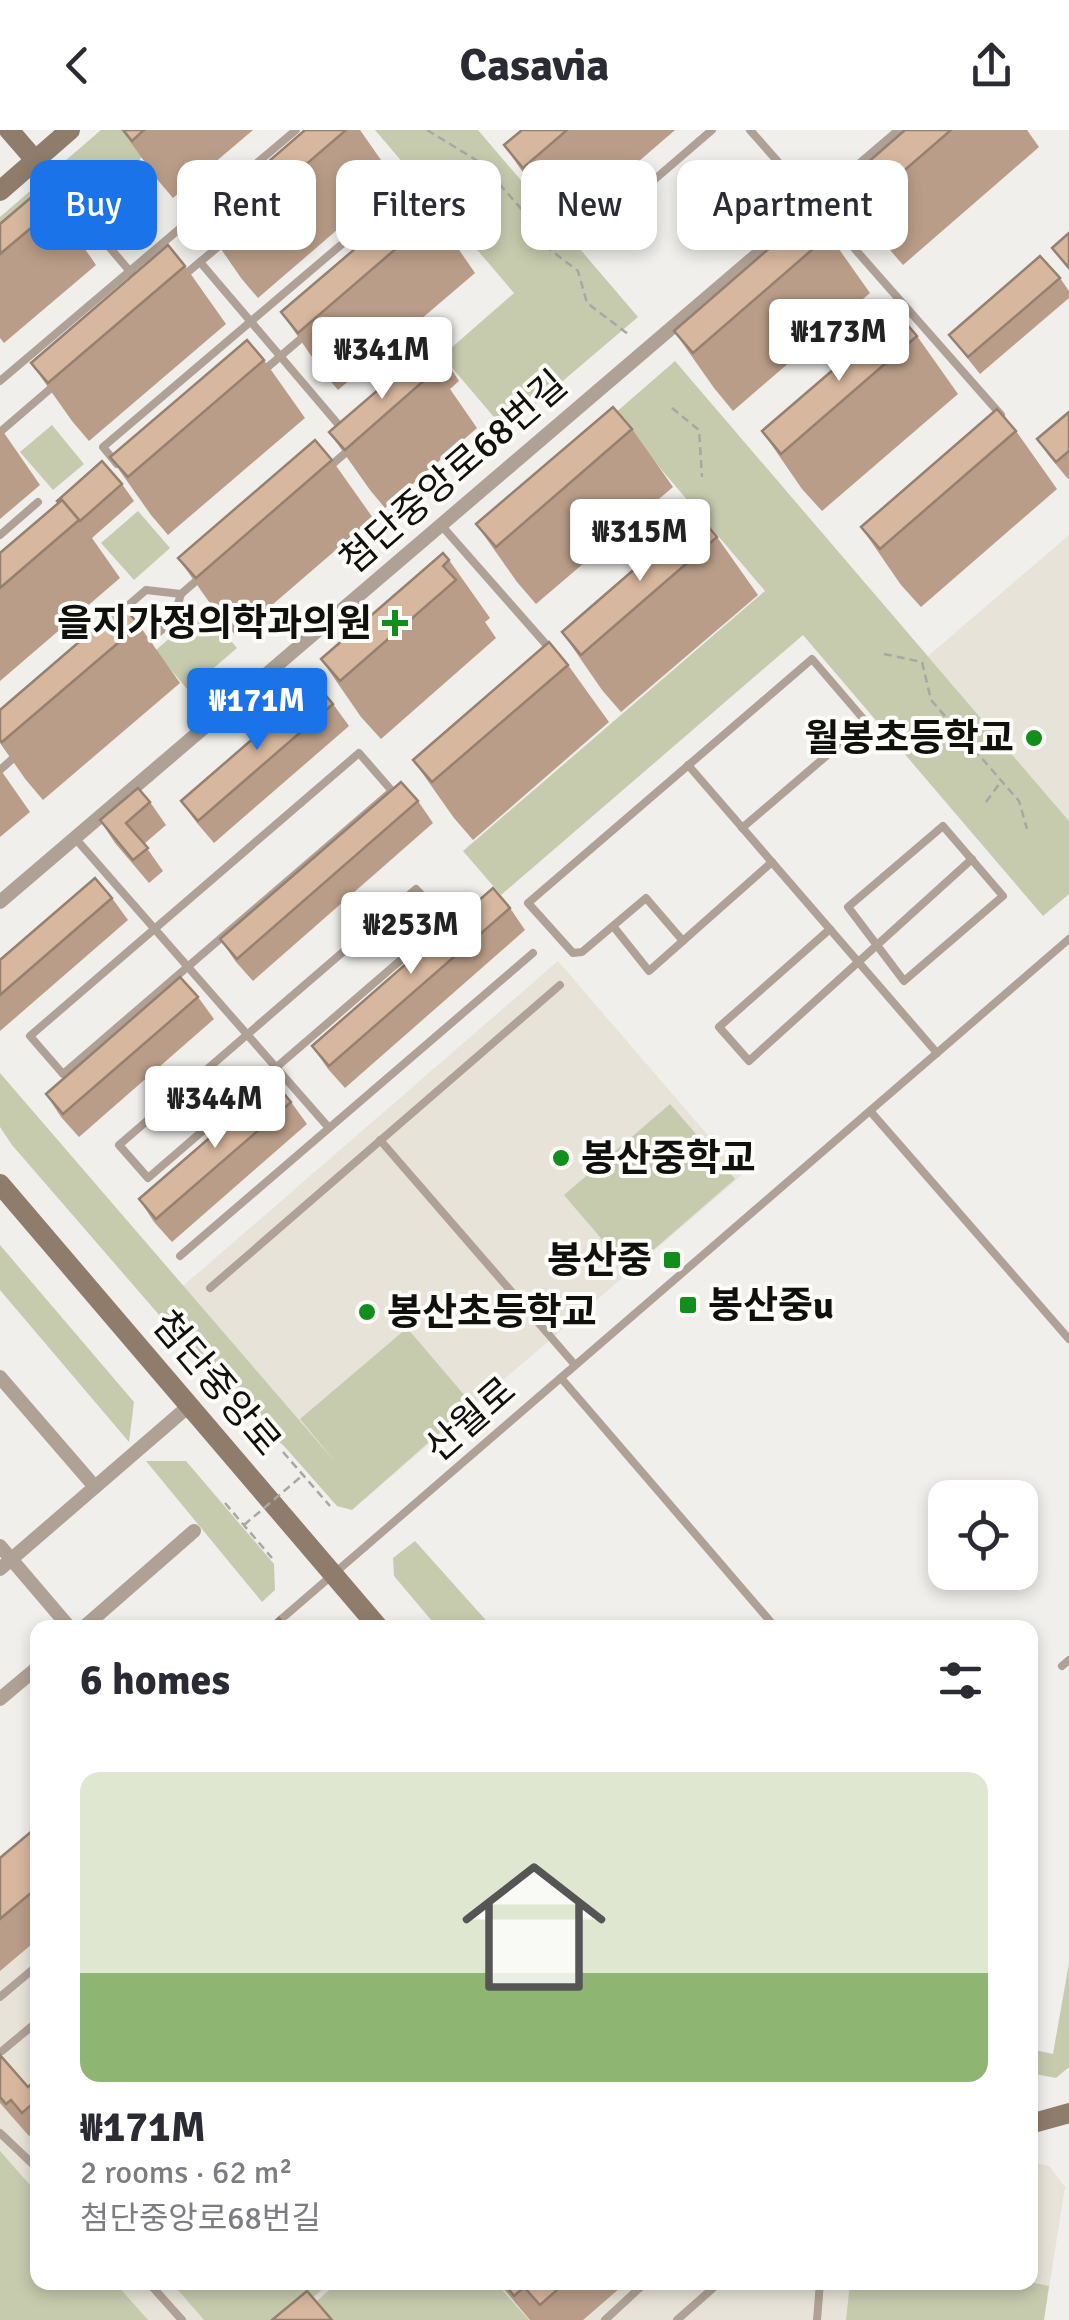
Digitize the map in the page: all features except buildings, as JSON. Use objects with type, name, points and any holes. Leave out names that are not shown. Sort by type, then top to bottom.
[{"type":"street","points":[[10,130],[36,160],[70,130]]},
{"type":"street","name":"첨단중앙로68번길","points":[[867,160],[903,130]]},
{"type":"street","points":[[0,190],[30,165]]},
{"type":"street","name":"첨단중앙로68번길","points":[[0,902],[761,250]]},
{"type":"street","name":"첨단중앙로","points":[[0,1184],[372,1620]]},
{"type":"street","points":[[0,1377],[94,1487]]},
{"type":"street","points":[[6,1564],[190,1404]]},
{"type":"street","points":[[92,1620],[194,1532]]},
{"type":"street","points":[[0,1546],[6,1564],[62,1620]]},
{"type":"street","points":[[0,1699],[30,1674]]},
{"type":"street","points":[[1038,2122],[1069,2112]]},
{"type":"street","points":[[1038,2126],[1069,2132]]},
{"type":"lane","points":[[0,382],[296,130]]},
{"type":"lane","points":[[657,177],[712,130]]},
{"type":"lane","points":[[750,130],[776,160]]},
{"type":"lane","points":[[123,471],[103,447],[336,249]]},
{"type":"lane","points":[[112,250],[142,286]]},
{"type":"lane","points":[[169,288],[214,250]]},
{"type":"lane","points":[[854,250],[1008,423]]},
{"type":"lane","points":[[200,262],[356,444],[312,482]]},
{"type":"lane","points":[[251,381],[310,332]]},
{"type":"lane","points":[[0,432],[70,372]]},
{"type":"lane","points":[[0,536],[38,502]]},
{"type":"lane","points":[[440,525],[565,666]]},
{"type":"lane","points":[[129,658],[173,620],[180,594],[210,569]]},
{"type":"lane","points":[[102,627],[146,590],[180,594]]},
{"type":"lane","points":[[683,941],[646,898],[582,952],[573,953],[528,903],[812,659],[866,722],[742,828]]},
{"type":"lane","points":[[0,744],[13,758]]},
{"type":"lane","points":[[0,770],[27,746]]},
{"type":"lane","points":[[359,753],[392,791],[63,1074],[30,1036],[154,929],[359,753]]},
{"type":"lane","points":[[688,765],[937,1053]]},
{"type":"lane","points":[[942,826],[1003,896],[904,981],[880,954],[878,941],[848,907],[942,826]]},
{"type":"lane","points":[[75,838],[329,1128]]},
{"type":"lane","points":[[830,930],[719,1027],[749,1061],[972,859]]},
{"type":"lane","points":[[612,926],[649,971],[772,862]]},
{"type":"lane","points":[[416,889],[446,921],[148,1178],[119,1145],[247,1035],[416,889]]},
{"type":"lane","name":"산월로","points":[[279,1620],[1069,939]]},
{"type":"lane","points":[[180,1256],[533,953]]},
{"type":"lane","points":[[210,1288],[560,985]]},
{"type":"lane","points":[[870,1110],[1069,1339]]},
{"type":"lane","points":[[380,1140],[575,1365]]},
{"type":"lane","points":[[561,1378],[769,1620]]},
{"type":"lane","points":[[0,1997],[30,1972]]},
{"type":"lane","points":[[2,2051],[30,2027]]},
{"type":"lane","points":[[0,2133],[30,2161]]},
{"type":"lane","points":[[155,2290],[182,2320]]},
{"type":"lane","points":[[605,2320],[637,2290]]},
{"type":"lane","points":[[677,2320],[711,2290]]},
{"type":"lane","points":[[817,2320],[819,2290]]},
{"type":"path","points":[[428,130],[481,163],[531,220],[540,242],[578,271],[587,303],[628,334]]},
{"type":"path","points":[[672,408],[699,430],[702,476]]},
{"type":"path","points":[[884,654],[922,662],[934,704],[1022,807],[1027,829]]},
{"type":"path","points":[[986,802],[1001,781]]},
{"type":"path","points":[[283,1452],[330,1506]]},
{"type":"path","points":[[244,1525],[303,1475]]},
{"type":"path","points":[[225,1503],[272,1558]]},
{"type":"shaded area","name":"월봉초등학교","points":[[1069,535],[1069,821],[928,656]]},
{"type":"shaded area","points":[[558,961],[742,1175],[366,1498],[183,1286]]},
{"type":"shaded area","points":[[30,1855],[30,2290],[1038,2290],[1038,2164],[1049,2166],[1065,2187],[1044,2320],[0,2320],[0,1882]]},
{"type":"green space","points":[[101,130],[174,130],[139,160],[66,160]]},
{"type":"green space","points":[[375,130],[478,130],[521,180],[521,250],[581,250],[638,317],[505,430],[442,356],[514,293],[477,250],[501,250],[501,160],[401,160]]},
{"type":"green space","points":[[30,191],[30,250],[34,250],[0,279],[0,217]]},
{"type":"green space","points":[[675,361],[1069,821],[1069,894],[1043,916],[803,635],[501,895],[463,851],[765,591],[614,414]]},
{"type":"green space","points":[[52,425],[84,464],[53,490],[20,452]]},
{"type":"green space","points":[[138,511],[170,548],[134,580],[101,543]]},
{"type":"green space","points":[[203,609],[237,648],[188,690],[155,651]]},
{"type":"green space","points":[[0,1073],[337,1464],[300,1419],[407,1328],[472,1404],[352,1510],[337,1506],[284,1446],[244,1413],[12,1145],[0,1127]]},
{"type":"green space","points":[[670,1104],[735,1179],[629,1271],[564,1195]]},
{"type":"green space","points":[[0,1245],[134,1402],[129,1442],[0,1290]]},
{"type":"green space","points":[[146,1461],[186,1461],[274,1564],[275,1590],[262,1602]]},
{"type":"green space","points":[[415,1541],[486,1620],[431,1620],[394,1576],[393,1558]]},
{"type":"green space","points":[[1069,1963],[1069,2067],[1056,2078],[1038,2075],[1038,2051],[1053,2054]]},
{"type":"green space","points":[[0,2151],[30,2185],[30,2290],[121,2290],[148,2320],[0,2320]]},
{"type":"green space","points":[[1038,2284],[1049,2286],[1044,2320],[846,2320],[849,2290],[1038,2290]]},
{"type":"green space","points":[[178,2290],[322,2290],[286,2320],[204,2320]]},
{"type":"green space","points":[[329,2290],[502,2290],[529,2320],[333,2320],[317,2301]]},
{"type":"place","name":"을지가정의학과의원","points":[[395,623]]},
{"type":"place","name":"월봉초등학교","points":[[1034,738]]},
{"type":"place","name":"봉산중학교","points":[[561,1158]]},
{"type":"place","name":"봉산중","points":[[672,1260]]},
{"type":"place","name":"봉산중u","points":[[688,1305]]},
{"type":"place","name":"봉산초등학교","points":[[367,1312]]}]
